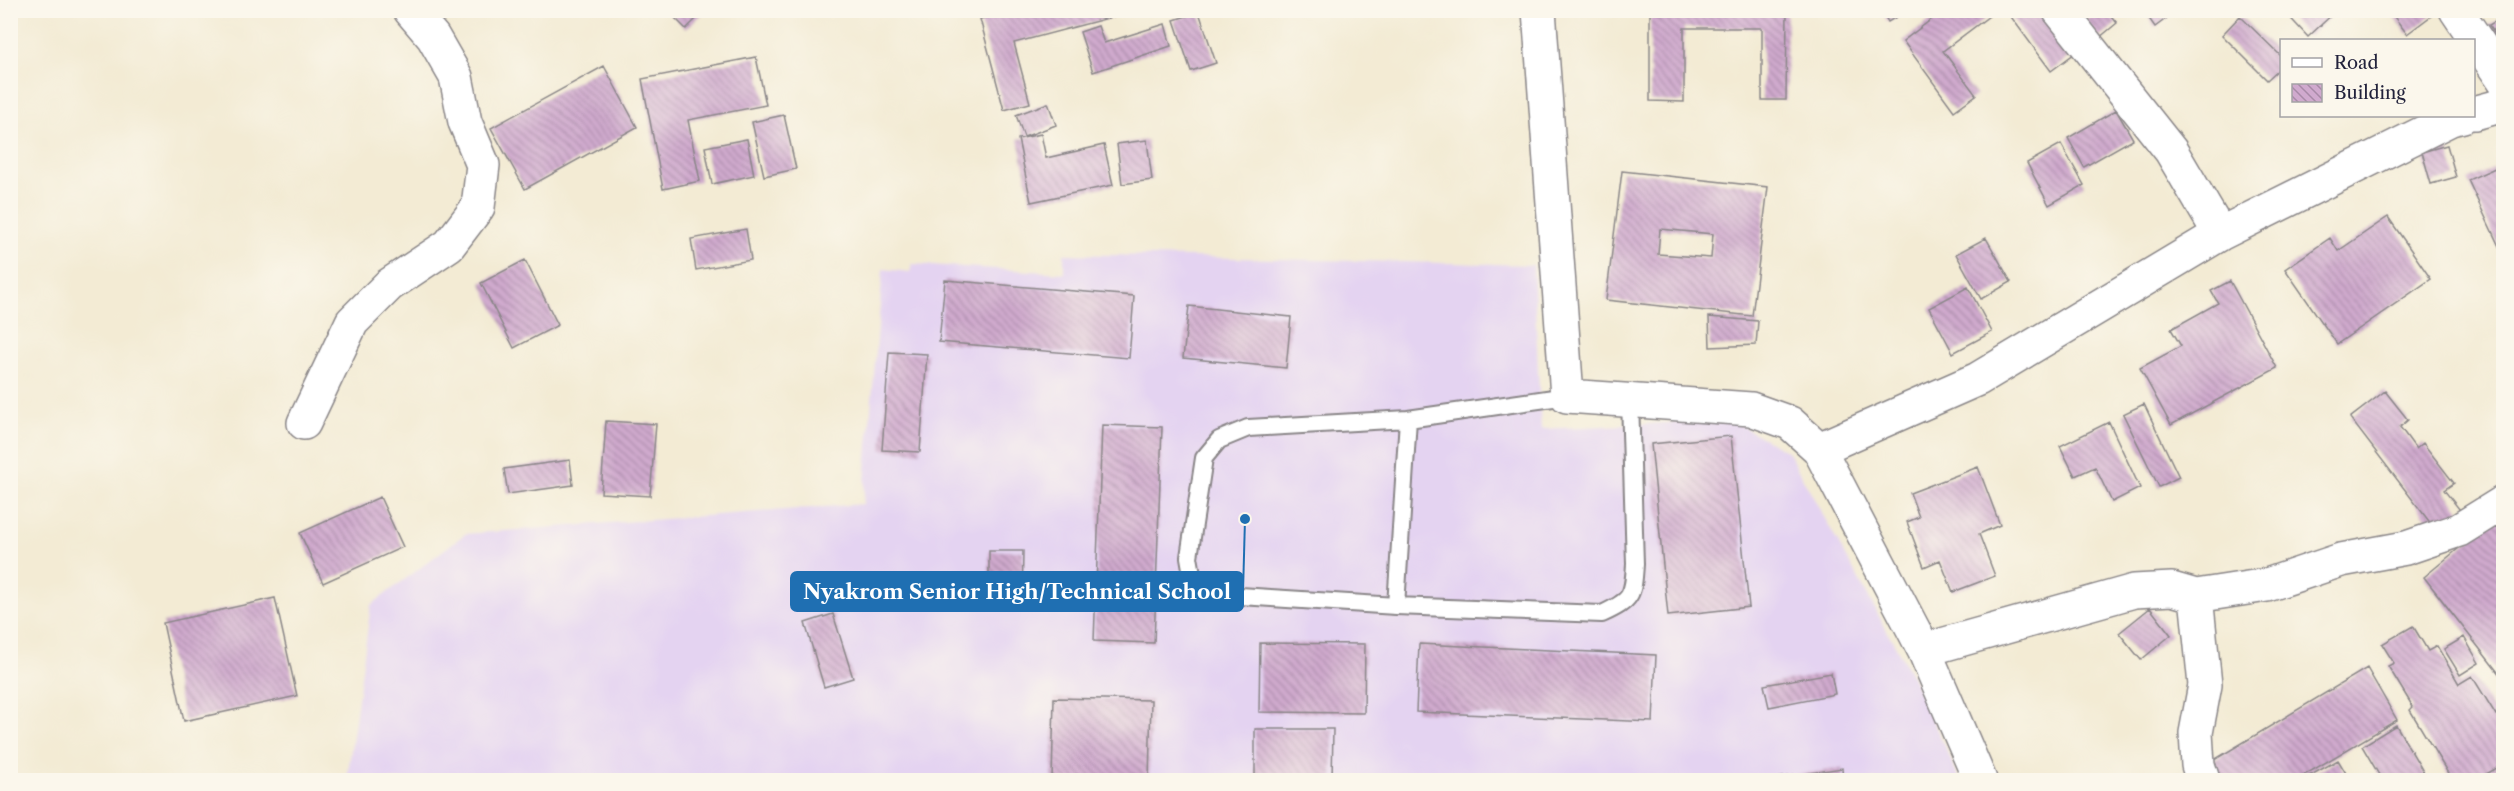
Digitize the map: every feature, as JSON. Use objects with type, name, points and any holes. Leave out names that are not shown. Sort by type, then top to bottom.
[{"type":"street","points":[[304,423],[352,322],[389,285],[450,245],[478,207],[483,165],[465,122],[456,76],[434,37],[410,10]]},
{"type":"street","points":[[1539,10],[1567,396],[1751,409],[1790,423],[1819,449],[1924,650],[1980,780]]},
{"type":"street","points":[[2059,10],[2171,151],[2220,234]]},
{"type":"street","points":[[2456,10],[2504,81]]},
{"type":"street","points":[[2475,113],[2504,105]]},
{"type":"street","points":[[1819,449],[1978,380],[2220,234],[2459,117]]},
{"type":"street","points":[[1924,650],[2134,591],[2172,589],[2196,596],[2267,585],[2342,560],[2406,548],[2459,530],[2504,502]]},
{"type":"street","points":[[2196,596],[2205,685],[2196,733],[2203,780]]},
{"type":"lane","points":[[1567,396],[1408,419],[1248,428],[1219,440],[1204,458],[1189,557],[1192,574],[1203,584],[1225,595],[1396,606],[1602,614],[1622,604],[1633,591],[1635,564],[1630,399]]},
{"type":"lane","points":[[1396,606],[1408,419]]},
{"type":"shaded area","points":[[1064,254],[1533,265],[1541,429],[1731,420],[1788,452],[1911,674],[1960,780],[347,780],[371,605],[465,534],[863,504],[883,269],[910,272],[912,264],[1064,273]]},
{"type":"building","points":[[667,10],[705,10],[686,29]]},
{"type":"building","points":[[1013,10],[1135,11],[1014,43],[1030,103],[1004,110],[980,19]]},
{"type":"building","points":[[1650,10],[1787,10],[1786,100],[1762,100],[1762,28],[1684,28],[1684,102],[1650,101]]},
{"type":"building","points":[[1881,10],[1908,10],[1888,22]]},
{"type":"building","points":[[1944,10],[1997,10],[1943,51],[1976,95],[1954,111],[1903,41]]},
{"type":"building","points":[[2006,10],[2043,10],[2075,53],[2051,71]]},
{"type":"building","points":[[2097,10],[2106,10],[2117,23],[2099,38],[2085,21]]},
{"type":"building","points":[[2143,10],[2174,10],[2175,12],[2155,27]]},
{"type":"building","points":[[2283,10],[2337,10],[2308,37]]},
{"type":"building","points":[[2396,10],[2433,10],[2435,13],[2407,34],[2392,14]]},
{"type":"building","points":[[1199,12],[1216,63],[1191,71],[1174,20]]},
{"type":"building","points":[[2240,16],[2280,55],[2280,68],[2267,80],[2222,35]]},
{"type":"building","points":[[2504,16],[2504,48],[2489,25]]},
{"type":"building","points":[[1165,24],[1171,46],[1093,72],[1080,32],[1098,26],[1104,43]]},
{"type":"building","points":[[756,57],[766,105],[688,120],[700,181],[663,189],[642,79]]},
{"type":"building","points":[[604,66],[637,127],[525,189],[491,128]]},
{"type":"building","points":[[1048,103],[1056,125],[1024,137],[1016,115]]},
{"type":"building","points":[[2116,110],[2133,139],[2084,167],[2068,138]]},
{"type":"building","points":[[784,115],[796,169],[764,176],[752,122]]},
{"type":"building","points":[[1041,134],[1046,158],[1104,145],[1113,185],[1031,202],[1018,139]]},
{"type":"building","points":[[747,139],[754,175],[712,184],[705,147]]},
{"type":"building","points":[[1147,140],[1152,180],[1122,184],[1117,144]]},
{"type":"building","points":[[2061,144],[2084,185],[2049,205],[2027,163]]},
{"type":"building","points":[[2447,145],[2456,177],[2431,184],[2422,152]]},
{"type":"building","points":[[2504,164],[2504,257],[2468,180]]},
{"type":"building","points":[[1622,171],[1768,187],[1752,316],[1606,300]],"holes":[[[1660,229],[1713,234],[1711,258],[1658,254]]]},
{"type":"building","points":[[2388,217],[2431,279],[2337,344],[2285,269],[2330,238],[2338,251]]},
{"type":"building","points":[[746,229],[751,260],[696,270],[691,239]]},
{"type":"building","points":[[1986,238],[2011,282],[1981,299],[1956,254]]},
{"type":"building","points":[[525,260],[558,325],[514,348],[481,283]]},
{"type":"building","points":[[945,280],[1134,296],[1129,358],[939,342]]},
{"type":"building","points":[[2230,281],[2277,368],[2171,425],[2140,368],[2181,346],[2171,329],[2218,303],[2211,291]]},
{"type":"building","points":[[1968,287],[1992,332],[1953,353],[1929,308]]},
{"type":"building","points":[[1189,306],[1291,317],[1286,368],[1183,358]]},
{"type":"building","points":[[1709,317],[1758,321],[1756,345],[1710,347]]},
{"type":"building","points":[[889,352],[927,354],[920,452],[882,450]]},
{"type":"building","points":[[2385,391],[2408,420],[2400,427],[2416,449],[2423,443],[2454,483],[2444,490],[2460,510],[2435,529],[2350,418]]},
{"type":"building","points":[[2144,404],[2179,477],[2159,487],[2123,414]]},
{"type":"building","points":[[606,421],[656,424],[650,496],[601,493]]},
{"type":"building","points":[[2109,422],[2140,488],[2112,502],[2095,467],[2075,476],[2060,446]]},
{"type":"building","points":[[1102,425],[1162,427],[1154,643],[1094,641]]},
{"type":"building","points":[[1731,436],[1749,607],[1668,616],[1651,444]]},
{"type":"building","points":[[570,460],[573,485],[508,494],[504,469]]},
{"type":"building","points":[[1978,467],[2000,525],[1979,534],[1995,576],[1953,592],[1940,560],[1924,567],[1907,522],[1919,517],[1910,493]]},
{"type":"building","points":[[380,497],[403,547],[323,583],[300,533]]},
{"type":"building","points":[[2504,511],[2504,680],[2424,577]]},
{"type":"building","points":[[989,551],[1023,551],[1022,604],[989,604]]},
{"type":"building","points":[[275,598],[297,696],[184,721],[163,623]]},
{"type":"building","points":[[2150,608],[2171,635],[2141,660],[2119,633]]},
{"type":"building","points":[[833,614],[853,678],[824,687],[805,623]]},
{"type":"building","points":[[2413,626],[2428,651],[2437,646],[2459,684],[2472,676],[2496,715],[2504,711],[2504,764],[2476,780],[2452,780],[2410,710],[2413,707],[2388,666],[2394,663],[2382,644]]},
{"type":"building","points":[[2464,637],[2479,663],[2460,675],[2444,649]]},
{"type":"building","points":[[1260,643],[1365,644],[1364,713],[1259,712]]},
{"type":"building","points":[[1419,644],[1656,655],[1653,722],[1416,712]]},
{"type":"building","points":[[2367,668],[2397,720],[2296,780],[2219,780],[2209,763]]},
{"type":"building","points":[[1831,673],[1835,694],[1769,707],[1764,685]]},
{"type":"building","points":[[1054,698],[1151,700],[1149,780],[1052,780]]},
{"type":"building","points":[[2396,725],[2428,780],[2382,780],[2362,746]]},
{"type":"building","points":[[1255,729],[1333,729],[1332,780],[1255,780]]},
{"type":"building","points":[[2338,760],[2350,780],[2302,780]]},
{"type":"building","points":[[1842,768],[1843,780],[1771,780],[1771,779]]},
{"type":"place","name":"Nyakrom Senior High/Technical School","points":[[1245,519]]}]
